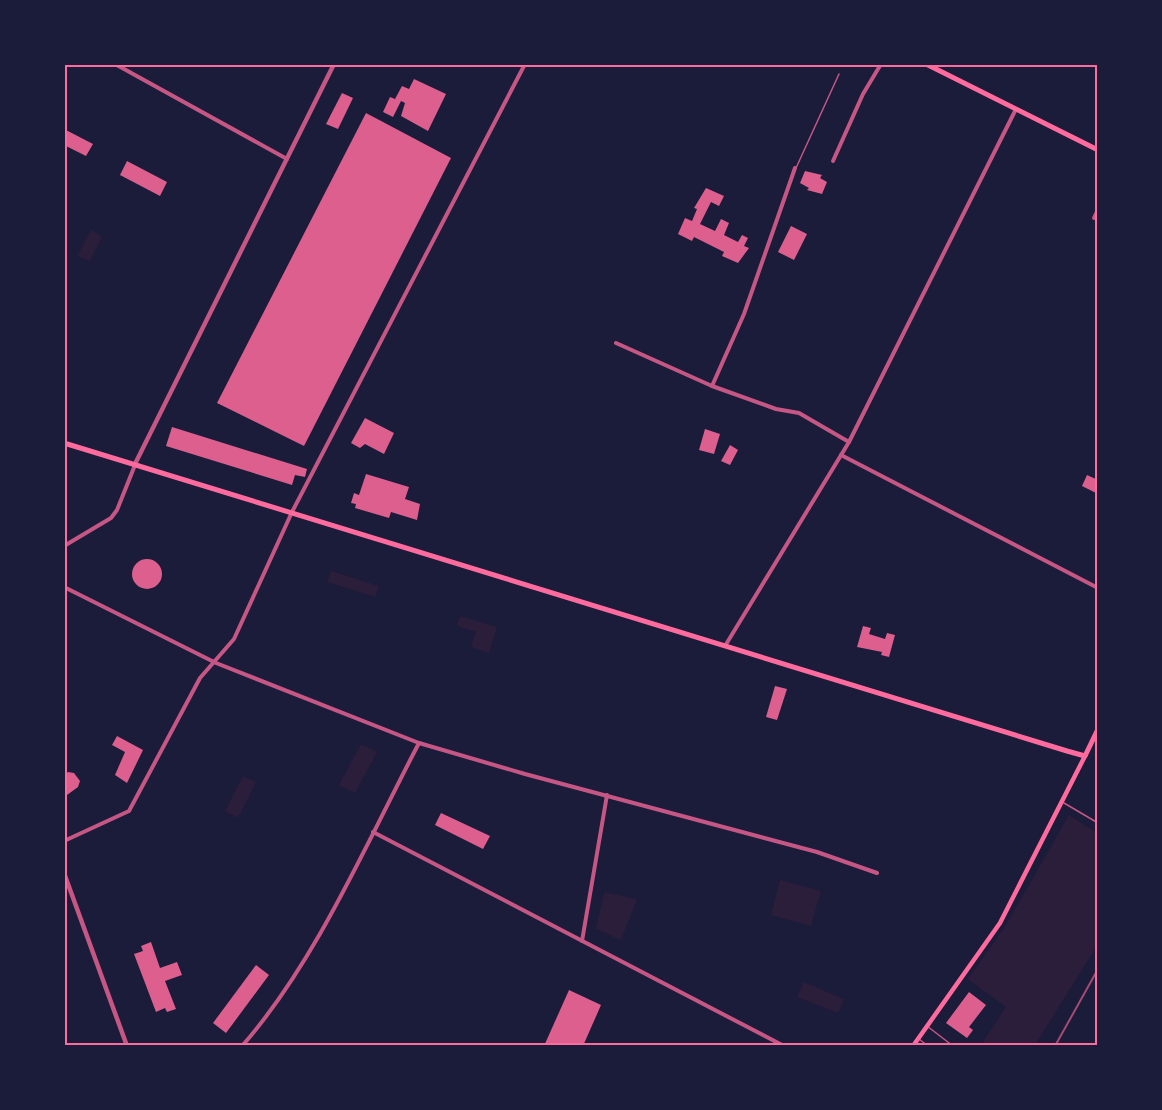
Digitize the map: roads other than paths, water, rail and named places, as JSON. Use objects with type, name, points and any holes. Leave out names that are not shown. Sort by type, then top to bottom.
[{"type":"main road","points":[[926,64],[1098,150]]},
{"type":"main road","points":[[64,443],[1084,756]]},
{"type":"main road","points":[[913,1046],[1000,923],[1098,729]]},
{"type":"street","points":[[115,64],[287,159]]},
{"type":"street","points":[[64,546],[101,526],[117,510],[135,464],[334,64]]},
{"type":"street","points":[[64,841],[129,811],[200,678],[216,663],[234,639],[292,512],[525,64]]},
{"type":"street","points":[[833,161],[863,94],[881,64]]},
{"type":"street","points":[[725,646],[849,442],[1016,110]]},
{"type":"street","points":[[712,386],[744,314],[795,168]]},
{"type":"street","points":[[1094,218],[1098,210]]},
{"type":"street","points":[[616,343],[712,386],[776,409],[799,413],[849,442]]},
{"type":"street","points":[[841,455],[1098,588]]},
{"type":"street","points":[[64,587],[216,663],[419,743],[525,774],[817,852],[877,873]]},
{"type":"street","points":[[242,1046],[264,1019],[306,955],[419,743]]},
{"type":"street","points":[[582,941],[608,795]]},
{"type":"street","points":[[373,832],[784,1046]]},
{"type":"street","points":[[64,873],[127,1046]]},
{"type":"lane","points":[[795,168],[839,74]]},
{"type":"lane","points":[[1061,801],[1098,823]]},
{"type":"lane","points":[[927,1026],[953,1046]]},
{"type":"lane","points":[[918,1038],[928,1046]]},
{"type":"railway","points":[[1055,1046],[1098,969]]}]
